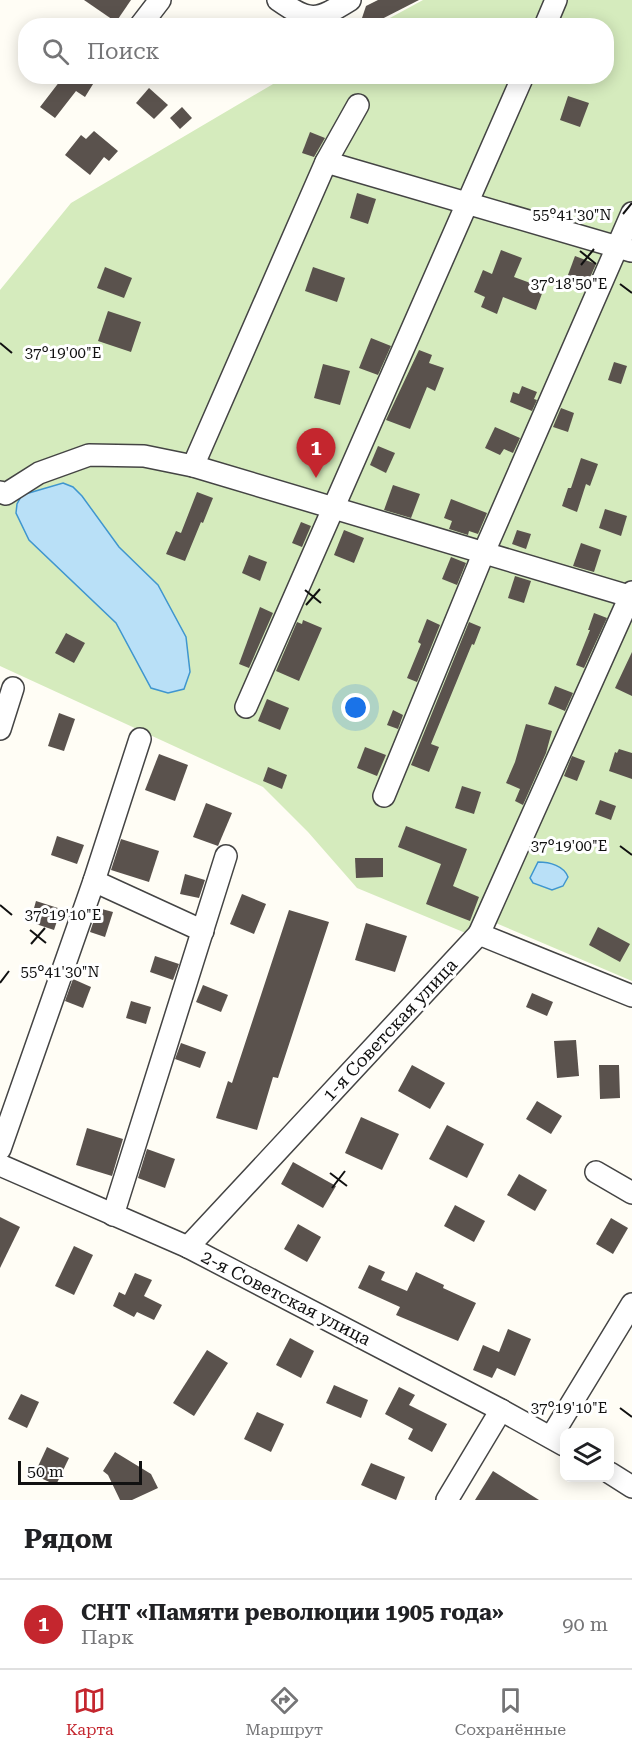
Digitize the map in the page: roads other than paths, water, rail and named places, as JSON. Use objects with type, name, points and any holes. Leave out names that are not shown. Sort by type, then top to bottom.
[{"type":"street","points":[[146,18],[160,0]]},
{"type":"street","points":[[278,0],[296,13],[310,17],[324,16],[350,0]]},
{"type":"street","points":[[548,18],[556,0]]},
{"type":"street","points":[[246,707],[520,84]]},
{"type":"street","points":[[193,466],[326,162],[358,105]]},
{"type":"street","points":[[326,162],[467,205],[625,249]]},
{"type":"street","points":[[384,796],[484,552],[625,249],[632,213]]},
{"type":"street","points":[[0,492],[6,494],[39,473],[89,454],[144,456],[193,466],[631,595]]},
{"type":"street","name":"1-я Советская улица","points":[[188,1247],[479,934],[631,595]]},
{"type":"street","points":[[0,729],[13,688]]},
{"type":"street","points":[[0,1149],[94,881],[140,739]]},
{"type":"street","points":[[113,1215],[226,856]]},
{"type":"street","points":[[94,881],[204,931]]},
{"type":"street","points":[[479,934],[632,996]]},
{"type":"street","name":"2-я Советская улица","points":[[0,1166],[188,1247],[558,1441]]},
{"type":"street","points":[[596,1172],[632,1193]]},
{"type":"street","points":[[558,1441],[632,1304]]},
{"type":"street","points":[[447,1500],[501,1410]]},
{"type":"street","points":[[614,1476],[632,1487]]},
{"type":"water","points":[[63,483],[73,487],[82,496],[119,547],[158,585],[186,637],[190,672],[184,689],[168,693],[151,688],[116,623],[29,540],[16,513],[17,504],[22,495]]},
{"type":"water","points":[[538,862],[560,867],[568,877],[563,886],[552,890],[533,883],[530,878]]},
{"type":"place","name":"СНТ «Памяти революции 1905 года»","points":[[316,478]]}]
